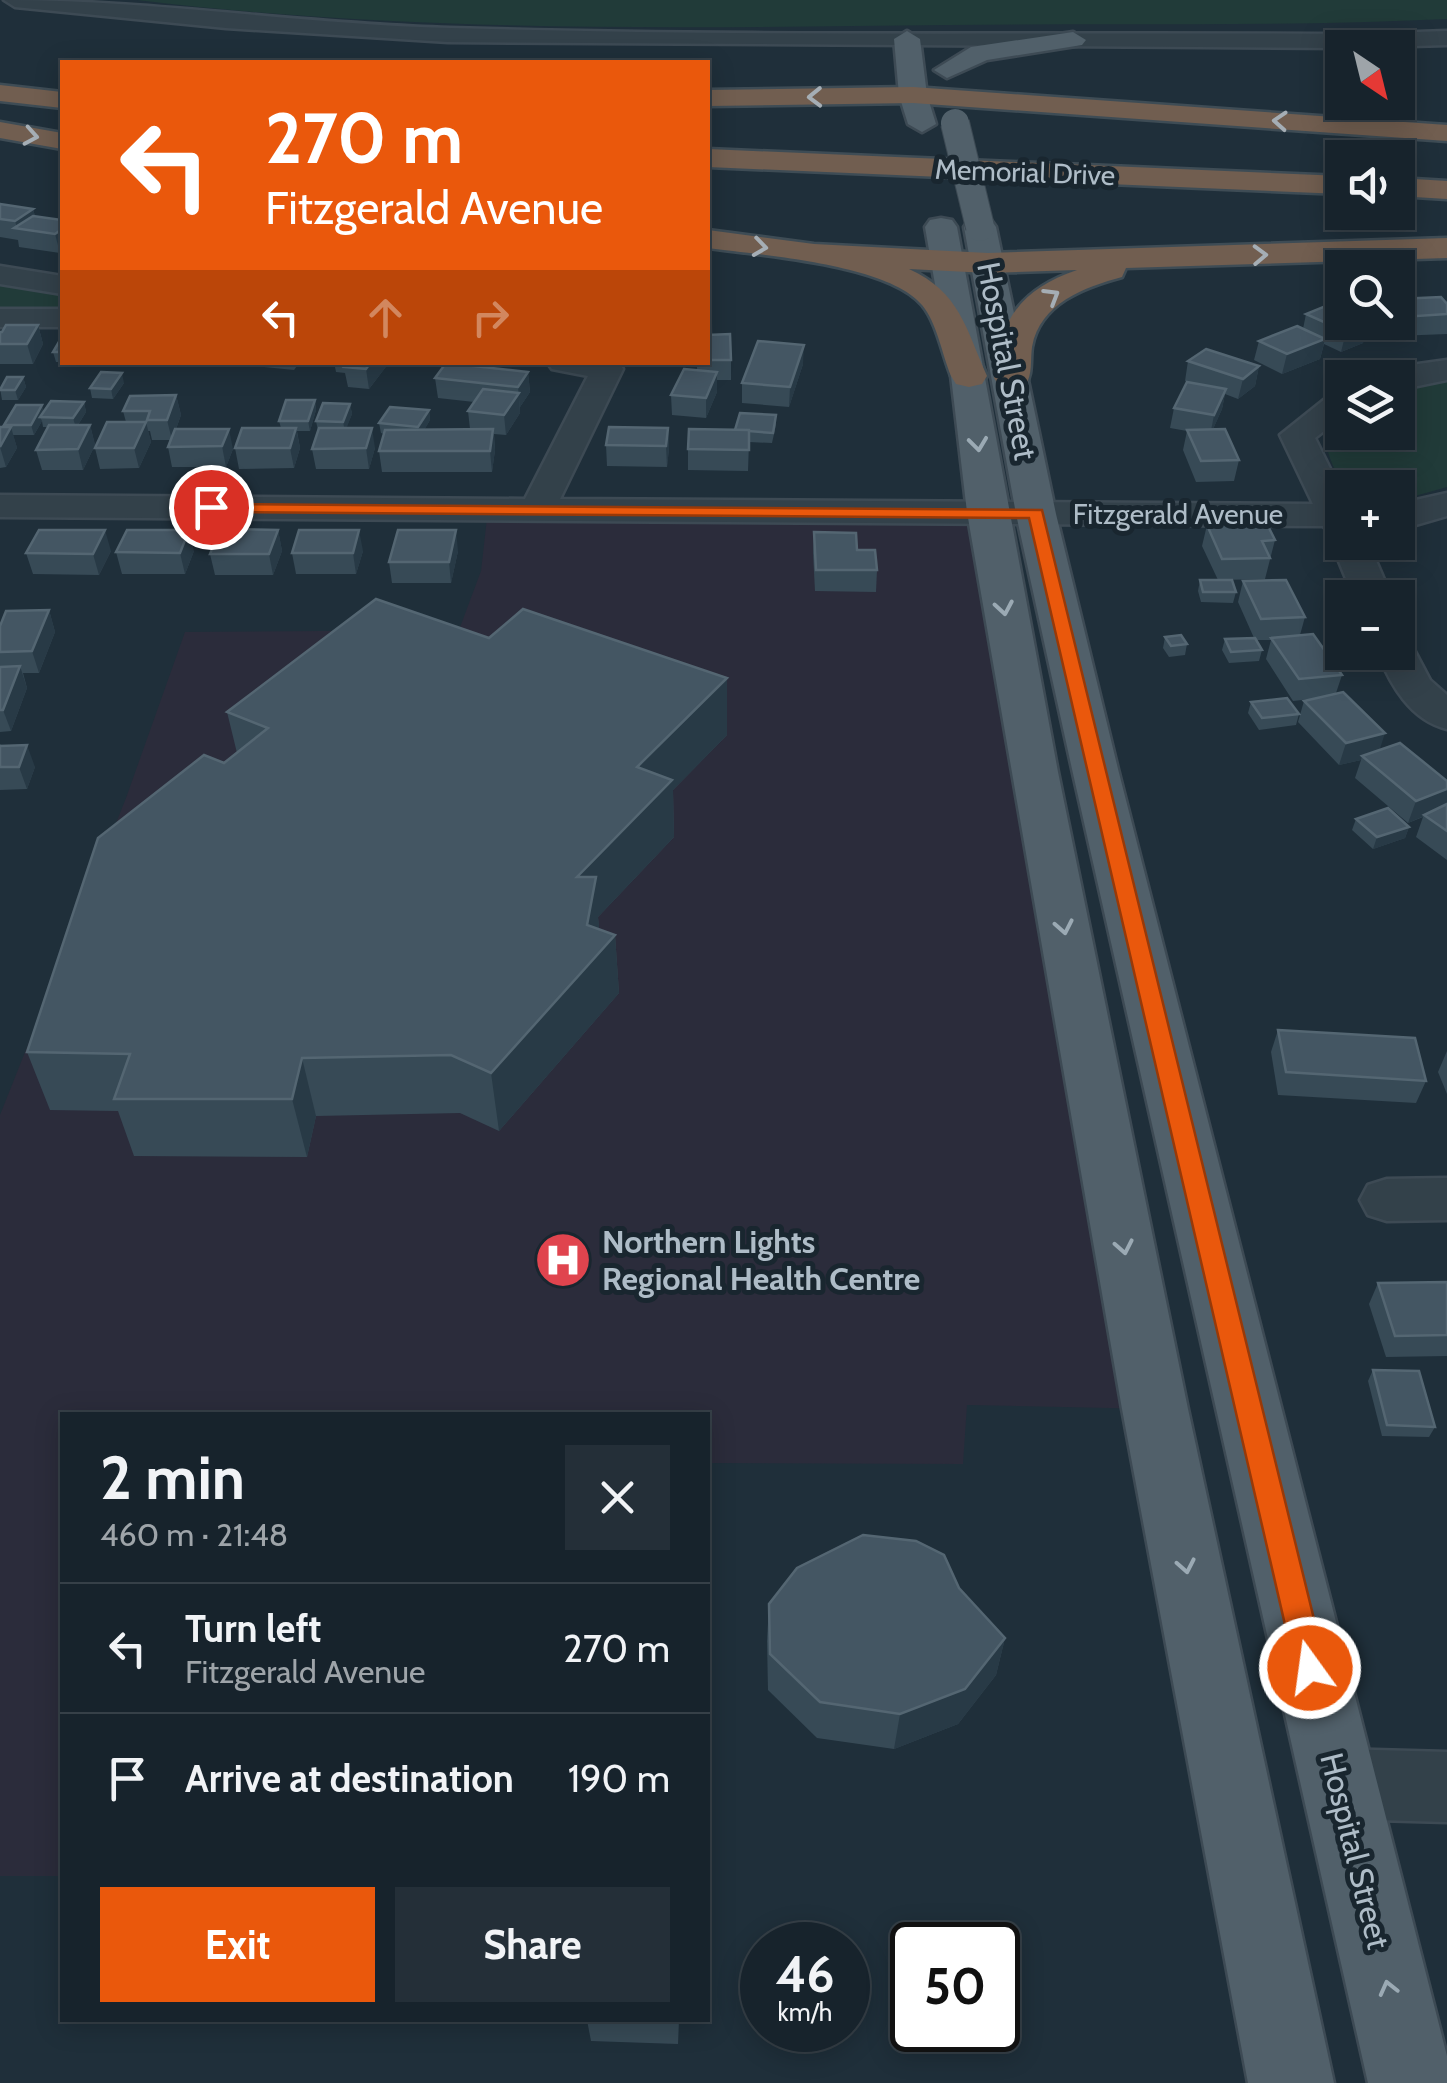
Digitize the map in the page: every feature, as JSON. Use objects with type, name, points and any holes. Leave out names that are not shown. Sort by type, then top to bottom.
[{"type":"highway","points":[[0,80],[60,86]]},
{"type":"highway","points":[[0,93],[60,100]]},
{"type":"highway","points":[[710,98],[913,95],[1447,133]]},
{"type":"highway","points":[[0,109],[60,115]]},
{"type":"highway","points":[[0,130],[60,141]]},
{"type":"highway","name":"Memorial Drive","points":[[710,143],[1325,168]]},
{"type":"highway","name":"Memorial Drive","points":[[710,158],[1325,184]]},
{"type":"highway","points":[[1415,172],[1447,173]]},
{"type":"highway","points":[[1415,189],[1447,190]]},
{"type":"highway","points":[[710,240],[813,254],[988,263],[1447,248]]},
{"type":"highway","points":[[813,254],[912,280],[934,298],[991,377],[1041,300],[1090,275],[1162,258]]},
{"type":"main road","name":"Hospital Street","points":[[907,39],[913,95],[948,261],[991,377]]},
{"type":"main road","name":"Hospital Street","points":[[945,39],[950,97],[988,263],[991,377],[1154,1409],[1291,2083]]},
{"type":"main road","points":[[950,97],[980,53],[1072,40]]},
{"type":"main road","name":"Hospital Street","points":[[1012,513],[1339,1784],[1411,2083]]},
{"type":"street","points":[[14,0],[226,22],[448,34],[1072,40],[1302,38],[1447,29]]},
{"type":"street","points":[[1302,38],[1360,42],[1447,38]]},
{"type":"street","points":[[0,275],[60,285]]},
{"type":"street","points":[[0,318],[60,318]]},
{"type":"street","points":[[537,510],[607,369],[582,365]]},
{"type":"street","points":[[1415,373],[1447,370]]},
{"type":"street","points":[[1325,414],[1297,435],[1325,490]]},
{"type":"street","points":[[1415,514],[1447,504]]},
{"type":"street","name":"Fitzgerald Avenue","points":[[4,513],[1012,513],[1325,524]]},
{"type":"street","points":[[1405,670],[1412,686],[1447,717]]},
{"type":"street","points":[[1387,1200],[1447,1200]]},
{"type":"street","points":[[1339,1784],[1447,1787]]},
{"type":"shaded area","name":"Northern Lights Regional Health Centre","points":[[488,509],[987,512],[1155,1409],[967,1405],[963,1464],[710,1463],[710,1412],[60,1412],[60,1876],[0,1876],[0,1115],[126,798],[185,632],[459,630],[481,571]]},
{"type":"green space","points":[[137,0],[1447,0],[1447,19],[1260,24],[542,26],[339,18]]},
{"type":"green space","points":[[0,284],[60,294],[60,313],[0,313]]},
{"type":"green space","points":[[1447,376],[1447,487],[1415,496],[1415,470],[1336,470],[1328,450],[1415,450],[1418,379]]},
{"type":"building","points":[[0,204],[33,209],[15,221],[0,219]]},
{"type":"building","points":[[33,216],[60,220],[60,230],[55,234],[14,228]]},
{"type":"building","points":[[1441,297],[1447,304],[1447,314],[1415,316],[1415,298]]},
{"type":"building","points":[[1325,306],[1325,323],[1306,314]]},
{"type":"building","points":[[6,325],[38,325],[27,344],[0,344],[0,332]]},
{"type":"building","points":[[1297,326],[1325,339],[1287,354],[1259,341]]},
{"type":"building","points":[[730,334],[731,360],[710,360],[710,335]]},
{"type":"building","points":[[758,341],[804,345],[790,387],[742,383]]},
{"type":"building","points":[[1206,349],[1259,366],[1243,379],[1188,361]]},
{"type":"building","points":[[346,365],[369,365],[366,369]]},
{"type":"building","points":[[445,365],[528,372],[518,387],[435,378]]},
{"type":"building","points":[[684,369],[717,372],[706,398],[671,395]]},
{"type":"building","points":[[101,372],[122,373],[111,389],[90,388]]},
{"type":"building","points":[[7,377],[23,377],[15,390],[0,390]]},
{"type":"building","points":[[1187,382],[1226,389],[1214,415],[1174,408]]},
{"type":"building","points":[[483,389],[519,393],[504,415],[468,411]]},
{"type":"building","points":[[176,395],[167,420],[147,420],[150,411],[123,411],[130,396]]},
{"type":"building","points":[[286,400],[315,400],[308,421],[279,421]]},
{"type":"building","points":[[51,401],[84,402],[73,418],[40,417]]},
{"type":"building","points":[[323,403],[350,404],[343,422],[316,421]]},
{"type":"building","points":[[16,405],[42,405],[31,425],[4,425]]},
{"type":"building","points":[[390,407],[429,410],[418,427],[379,423]]},
{"type":"building","points":[[740,413],[776,415],[773,433],[735,430]]},
{"type":"building","points":[[107,422],[146,422],[134,448],[95,448]]},
{"type":"building","points":[[49,425],[90,425],[78,449],[36,450]]},
{"type":"building","points":[[0,427],[11,427],[0,447]]},
{"type":"building","points":[[609,427],[668,428],[666,446],[606,445]]},
{"type":"building","points":[[242,428],[296,428],[290,448],[235,448]]},
{"type":"building","points":[[319,428],[372,428],[366,448],[312,449]]},
{"type":"building","points":[[175,429],[229,429],[222,446],[168,447]]},
{"type":"building","points":[[493,429],[490,451],[379,451],[385,430]]},
{"type":"building","points":[[689,429],[749,430],[749,450],[688,449]]},
{"type":"building","points":[[1225,429],[1239,460],[1201,461],[1187,430]]},
{"type":"building","points":[[1267,524],[1275,540],[1262,541],[1270,558],[1222,559],[1207,525]]},
{"type":"building","points":[[220,529],[278,530],[269,554],[210,554]]},
{"type":"building","points":[[39,530],[105,530],[93,554],[26,553]]},
{"type":"building","points":[[127,530],[189,530],[180,553],[116,552]]},
{"type":"building","points":[[299,530],[359,530],[353,553],[292,553]]},
{"type":"building","points":[[398,530],[456,530],[449,562],[389,562]]},
{"type":"building","points":[[814,532],[856,533],[857,550],[875,550],[877,570],[816,570]]},
{"type":"building","points":[[1200,580],[1232,580],[1236,592],[1203,592]]},
{"type":"building","points":[[1286,580],[1305,617],[1261,619],[1243,581]]},
{"type":"building","points":[[376,599],[489,638],[523,609],[727,678],[637,767],[672,780],[577,877],[596,877],[587,925],[615,935],[491,1073],[451,1055],[302,1058],[292,1099],[114,1099],[130,1054],[27,1052],[98,838],[204,755],[224,763],[268,728],[227,712]]},
{"type":"building","points":[[49,610],[32,651],[0,652],[0,626],[6,611]]},
{"type":"building","points":[[1313,634],[1325,651],[1325,670],[1338,670],[1342,675],[1299,679],[1271,638]]},
{"type":"building","points":[[1181,635],[1187,644],[1171,646],[1165,637]]},
{"type":"building","points":[[1255,638],[1262,650],[1231,652],[1225,639]]},
{"type":"building","points":[[20,666],[3,710],[0,710],[0,667]]},
{"type":"building","points":[[1343,692],[1385,733],[1346,743],[1304,701]]},
{"type":"building","points":[[1287,698],[1299,714],[1262,718],[1251,702]]},
{"type":"building","points":[[1400,743],[1447,781],[1447,789],[1416,801],[1362,756]]},
{"type":"building","points":[[27,745],[19,767],[0,767],[0,746]]},
{"type":"building","points":[[1447,804],[1447,831],[1424,815]]},
{"type":"building","points":[[1388,808],[1409,827],[1377,837],[1356,819]]},
{"type":"building","points":[[1278,1030],[1415,1038],[1426,1081],[1286,1072]]},
{"type":"building","points":[[1447,1282],[1447,1335],[1395,1336],[1378,1283]]},
{"type":"building","points":[[1373,1370],[1419,1371],[1435,1427],[1387,1425]]},
{"type":"building","points":[[863,1535],[916,1541],[944,1555],[959,1588],[1005,1638],[965,1689],[900,1714],[820,1702],[770,1654],[769,1604],[797,1568]]},
{"type":"place","name":"Northern Lights Regional Health Centre","points":[[563,1260]]},
{"type":"route","points":[[211,507],[1036,514],[1310,1668]]}]
